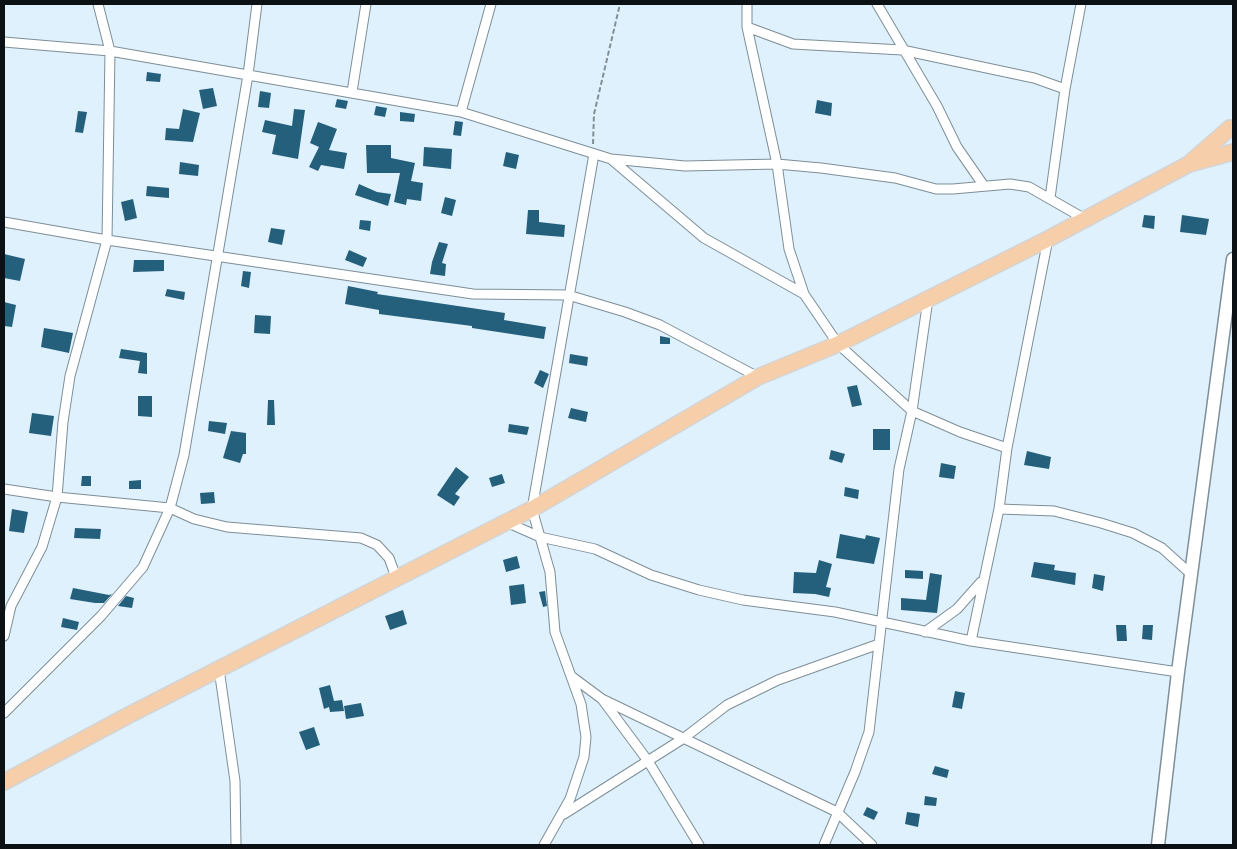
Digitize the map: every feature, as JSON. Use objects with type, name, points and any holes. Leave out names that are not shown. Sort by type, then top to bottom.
[{"type":"highway","points":[[1231,125],[1229,135],[1233,146]]},
{"type":"highway","points":[[1189,164],[1231,125]]},
{"type":"highway","points":[[4,782],[396,577],[532,509],[758,377],[838,344],[1048,239],[1189,164],[1233,152]]},
{"type":"main road","points":[[1158,845],[1178,672],[1231,296],[1233,259]]},
{"type":"street","points":[[4,636],[11,606],[42,547],[57,497],[63,422],[70,376],[107,240],[110,51],[98,4]]},
{"type":"street","points":[[4,713],[101,616],[142,567],[170,508],[184,455],[248,75],[257,4]]},
{"type":"street","points":[[352,92],[366,4]]},
{"type":"street","points":[[461,112],[491,4]]},
{"type":"street","points":[[747,4],[747,28],[776,164],[789,249],[804,294],[838,344],[912,411],[960,432],[1007,448]]},
{"type":"street","points":[[876,4],[937,106],[957,146],[984,186]]},
{"type":"street","points":[[1050,198],[1064,90],[1081,4]]},
{"type":"street","points":[[747,28],[793,44],[902,50],[1034,78],[1064,90]]},
{"type":"street","points":[[4,42],[110,51],[461,112],[612,159],[685,166],[776,164],[895,178],[936,189],[1010,184],[1030,187],[1085,219]]},
{"type":"street","points":[[544,845],[563,815],[584,757],[586,737],[581,704],[555,632],[551,604],[551,577],[532,509],[594,154]]},
{"type":"street","points":[[612,159],[704,238],[804,294]]},
{"type":"street","points":[[4,222],[107,240],[473,294],[568,295],[625,312],[660,325],[758,377]]},
{"type":"street","points":[[971,641],[999,509],[1007,448],[1048,239]]},
{"type":"street","points":[[824,845],[855,772],[868,732],[899,469],[912,411],[928,299]]},
{"type":"street","points":[[4,489],[57,497],[170,508],[194,519],[227,527],[361,538],[377,545],[389,558],[396,577]]},
{"type":"street","points":[[999,509],[1054,511],[1109,525],[1162,548],[1192,575]]},
{"type":"street","points":[[506,522],[540,537],[595,549],[651,575],[699,590],[743,600],[882,621],[971,641],[1178,672]]},
{"type":"street","points":[[925,632],[957,609],[983,580]]},
{"type":"street","points":[[563,815],[684,738],[727,705],[770,684],[879,644]]},
{"type":"street","points":[[219,669],[235,781],[236,845]]},
{"type":"street","points":[[570,675],[602,699],[837,812],[872,845]]},
{"type":"street","points":[[602,699],[648,761],[699,845]]},
{"type":"path","points":[[594,154],[594,114],[620,4]]},
{"type":"building","points":[[147,72],[161,74],[160,82],[146,81]]},
{"type":"building","points":[[213,88],[217,106],[203,109],[199,90]]},
{"type":"building","points":[[260,91],[271,93],[269,108],[258,107]]},
{"type":"building","points":[[337,99],[348,101],[346,109],[335,107]]},
{"type":"building","points":[[817,100],[832,103],[831,116],[815,113]]},
{"type":"building","points":[[376,106],[387,108],[385,117],[374,115]]},
{"type":"building","points":[[183,109],[200,113],[193,142],[165,140],[166,128],[179,129]]},
{"type":"building","points":[[294,109],[305,110],[298,159],[272,154],[276,135],[262,132],[265,120],[292,126]]},
{"type":"building","points":[[78,111],[87,112],[83,133],[75,132]]},
{"type":"building","points":[[400,112],[415,114],[414,122],[400,121]]},
{"type":"building","points":[[455,121],[463,122],[461,136],[453,135]]},
{"type":"building","points":[[318,122],[337,129],[329,150],[347,153],[344,169],[321,165],[318,171],[309,167],[319,147],[310,143]]},
{"type":"building","points":[[366,145],[391,145],[391,158],[415,163],[411,181],[423,183],[421,201],[407,199],[406,205],[394,202],[400,173],[367,173]]},
{"type":"building","points":[[424,147],[452,149],[451,169],[423,166]]},
{"type":"building","points":[[506,152],[519,155],[516,169],[503,166]]},
{"type":"building","points":[[180,162],[199,165],[198,176],[179,174]]},
{"type":"building","points":[[359,184],[377,192],[391,194],[388,206],[355,195]]},
{"type":"building","points":[[147,186],[169,188],[169,198],[146,196]]},
{"type":"building","points":[[445,197],[456,200],[452,216],[441,213]]},
{"type":"building","points":[[133,199],[137,218],[125,221],[121,202]]},
{"type":"building","points":[[528,210],[539,210],[539,222],[565,225],[564,237],[526,234]]},
{"type":"building","points":[[1144,215],[1155,216],[1154,229],[1142,227]]},
{"type":"building","points":[[1182,215],[1209,219],[1206,235],[1180,232]]},
{"type":"building","points":[[360,220],[371,221],[370,231],[359,229]]},
{"type":"building","points":[[271,228],[285,230],[282,245],[268,242]]},
{"type":"building","points":[[439,242],[448,244],[442,263],[446,264],[445,276],[430,274]]},
{"type":"building","points":[[349,250],[367,258],[363,267],[345,260]]},
{"type":"building","points":[[4,254],[25,259],[20,281],[4,278]]},
{"type":"building","points":[[134,260],[164,260],[164,271],[133,272]]},
{"type":"building","points":[[243,271],[251,272],[249,288],[241,286]]},
{"type":"building","points":[[348,286],[378,292],[377,294],[505,313],[504,320],[546,327],[544,339],[472,328],[472,326],[379,314],[379,310],[345,304]]},
{"type":"building","points":[[167,289],[185,292],[184,300],[165,296]]},
{"type":"building","points":[[4,302],[16,305],[12,327],[4,326]]},
{"type":"building","points":[[255,315],[271,316],[270,334],[254,333]]},
{"type":"building","points":[[44,328],[73,333],[69,353],[41,347]]},
{"type":"building","points":[[660,336],[670,338],[670,344],[660,344]]},
{"type":"building","points":[[121,349],[147,353],[147,374],[138,373],[140,361],[119,358]]},
{"type":"building","points":[[570,354],[588,357],[587,366],[569,363]]},
{"type":"building","points":[[540,370],[549,374],[543,388],[534,383]]},
{"type":"building","points":[[857,385],[862,405],[852,407],[847,387]]},
{"type":"building","points":[[138,396],[152,396],[152,417],[138,416]]},
{"type":"building","points":[[268,400],[274,400],[275,425],[267,425]]},
{"type":"building","points":[[571,408],[588,412],[586,422],[568,418]]},
{"type":"building","points":[[32,413],[54,416],[51,436],[29,433]]},
{"type":"building","points":[[209,421],[227,423],[225,434],[208,431]]},
{"type":"building","points":[[509,424],[529,427],[527,435],[508,432]]},
{"type":"building","points":[[873,429],[890,429],[890,450],[873,450]]},
{"type":"building","points":[[231,431],[246,433],[246,454],[243,454],[240,463],[223,458]]},
{"type":"building","points":[[831,450],[845,454],[842,463],[829,459]]},
{"type":"building","points":[[1027,451],[1051,457],[1049,469],[1024,465]]},
{"type":"building","points":[[941,463],[956,466],[954,479],[939,477]]},
{"type":"building","points":[[456,467],[469,477],[455,494],[460,497],[454,506],[437,495]]},
{"type":"building","points":[[502,474],[505,483],[492,487],[489,478]]},
{"type":"building","points":[[82,476],[91,476],[91,486],[81,486]]},
{"type":"building","points":[[141,480],[141,489],[129,489],[129,481]]},
{"type":"building","points":[[845,487],[859,490],[858,499],[844,496]]},
{"type":"building","points":[[214,492],[215,503],[201,504],[200,493]]},
{"type":"building","points":[[12,509],[28,512],[24,533],[9,531]]},
{"type":"building","points":[[75,528],[101,529],[100,539],[74,538]]},
{"type":"building","points":[[840,534],[865,539],[866,535],[880,538],[874,564],[836,558]]},
{"type":"building","points":[[517,556],[520,568],[506,572],[503,560]]},
{"type":"building","points":[[819,560],[832,564],[826,587],[831,588],[829,597],[793,593],[794,572],[816,573]]},
{"type":"building","points":[[1034,562],[1055,565],[1054,570],[1076,573],[1075,585],[1031,577]]},
{"type":"building","points":[[905,570],[923,571],[923,579],[905,578]]},
{"type":"building","points":[[930,573],[942,575],[937,613],[901,610],[901,598],[926,600]]},
{"type":"building","points":[[1094,574],[1105,576],[1103,591],[1092,588]]},
{"type":"building","points":[[524,584],[526,603],[511,605],[509,586]]},
{"type":"building","points":[[73,588],[112,594],[104,603],[95,603],[70,599]]},
{"type":"building","points":[[545,591],[547,606],[543,607],[539,592]]},
{"type":"building","points":[[126,596],[134,598],[132,608],[118,606]]},
{"type":"building","points":[[403,610],[407,624],[390,630],[385,616]]},
{"type":"building","points":[[63,618],[79,622],[77,630],[61,627]]},
{"type":"building","points":[[1116,625],[1126,625],[1127,641],[1117,641]]},
{"type":"building","points":[[1143,625],[1153,625],[1152,640],[1142,639]]},
{"type":"building","points":[[330,685],[334,701],[342,700],[344,711],[330,712],[329,707],[324,709],[319,688]]},
{"type":"building","points":[[955,691],[965,693],[962,709],[952,707]]},
{"type":"building","points":[[361,703],[364,716],[346,719],[344,706]]},
{"type":"building","points":[[314,727],[320,745],[306,750],[299,732]]},
{"type":"building","points":[[935,766],[949,770],[947,778],[932,774]]},
{"type":"building","points":[[925,796],[937,798],[936,806],[924,805]]},
{"type":"building","points":[[867,807],[878,812],[874,820],[863,815]]},
{"type":"building","points":[[907,812],[920,814],[918,827],[905,824]]}]
